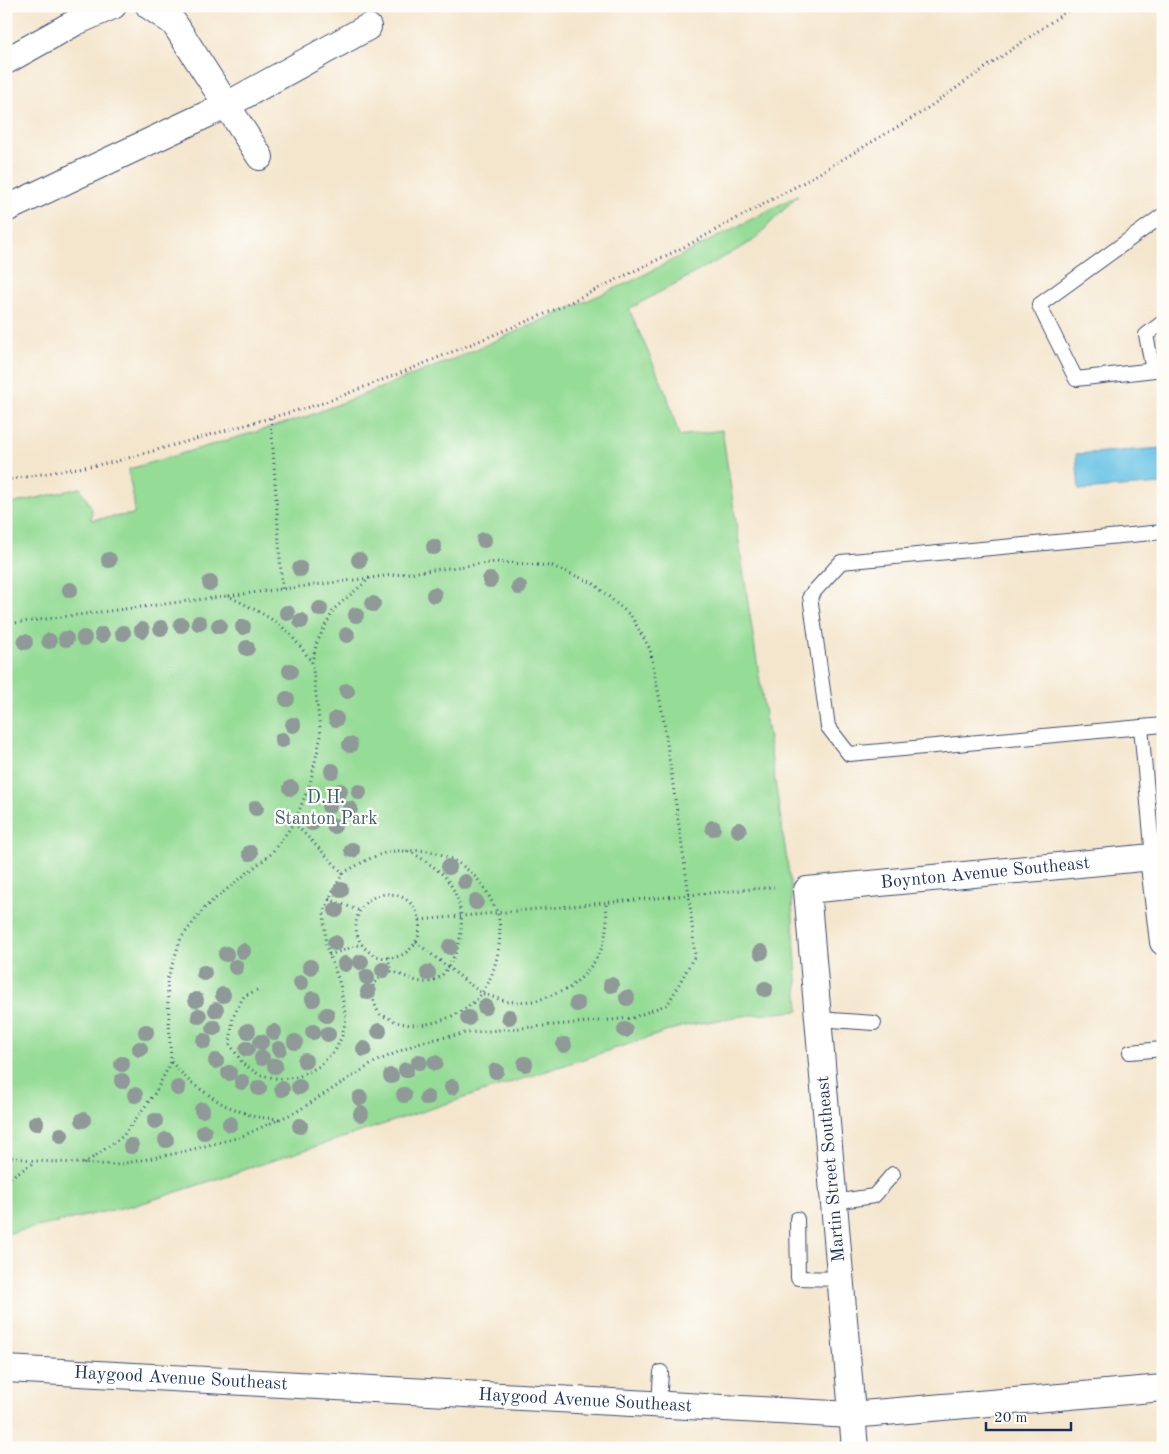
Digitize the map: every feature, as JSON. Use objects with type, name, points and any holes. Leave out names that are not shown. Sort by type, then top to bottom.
[{"type":"street","points":[[6,61],[76,22],[112,6]]},
{"type":"street","points":[[149,6],[174,23],[260,157]]},
{"type":"street","points":[[6,209],[227,105],[368,27]]},
{"type":"street","points":[[1158,856],[1163,942]]},
{"type":"street","name":"Boynton Avenue Southeast","points":[[807,890],[1158,856]]},
{"type":"street","name":"Martin Street Southeast","points":[[807,890],[855,1448]]},
{"type":"street","name":"Haygood Avenue Southeast","points":[[6,1369],[852,1416],[1163,1388]]},
{"type":"lane","points":[[1163,215],[1039,304],[1076,379],[1158,369],[1146,335],[1163,322]]},
{"type":"lane","points":[[1163,532],[841,562],[810,596],[828,728],[849,754],[1163,725]]},
{"type":"lane","points":[[1141,727],[1158,856]]},
{"type":"lane","points":[[818,1019],[874,1023]]},
{"type":"lane","points":[[1130,1052],[1163,1049]]},
{"type":"lane","points":[[834,1202],[874,1196],[893,1174]]},
{"type":"lane","points":[[797,1219],[798,1278],[840,1278]]},
{"type":"lane","points":[[659,1405],[661,1372]]},
{"type":"path","points":[[6,480],[114,462],[324,403],[552,311],[690,244],[806,181],[918,114],[1074,6]]},
{"type":"path","points":[[271,418],[282,589]]},
{"type":"path","points":[[6,624],[496,562],[552,566],[593,583],[631,616],[650,649],[663,716],[689,895],[695,955],[668,1004],[632,1018],[466,1033],[421,1042],[375,1062],[296,1112],[240,1137],[178,1153],[116,1165],[36,1161],[6,1156]]},
{"type":"path","points":[[84,1164],[124,1136],[156,1093],[171,1062],[167,980],[181,938],[206,906],[271,854],[294,824],[310,784],[321,736],[312,662],[317,642],[334,609],[371,578]]},
{"type":"path","points":[[227,595],[281,626],[298,643],[312,662]]},
{"type":"path","points":[[294,824],[343,872]]},
{"type":"path","points":[[391,971],[425,983],[436,980],[448,967],[461,941],[461,917],[455,892],[443,875],[425,861],[405,851]]},
{"type":"path","points":[[257,990],[244,996],[233,1017],[230,1044],[242,1064],[260,1075],[280,1079],[298,1077],[318,1067],[335,1051],[342,1036],[346,1019],[340,984],[326,946],[324,912],[343,872],[379,854],[428,851],[451,858],[469,871],[485,888],[498,913],[500,929],[499,949],[491,974],[475,1000],[466,1007],[446,1019],[418,1026],[398,1023],[380,1014],[373,997],[373,984],[391,971]]},
{"type":"path","points":[[420,920],[774,887]]},
{"type":"path","points":[[390,894],[401,896],[409,902],[416,910],[420,920],[420,932],[416,942],[404,953],[388,957],[374,954],[362,944],[356,925],[360,911],[371,899],[380,895],[390,894]]},
{"type":"path","points":[[329,899],[360,911]]},
{"type":"path","points":[[416,942],[481,992],[508,1002],[536,1001],[568,989],[583,976],[595,961],[604,944],[607,922],[606,903]]},
{"type":"path","points":[[329,955],[362,944]]},
{"type":"path","points":[[388,957],[391,971]]},
{"type":"path","points":[[171,1062],[191,1083],[224,1105],[255,1117],[280,1119]]},
{"type":"path","points":[[6,1180],[36,1161]]},
{"type":"green space","name":"D.H. Stanton Park","points":[[798,195],[753,241],[629,309],[667,395],[679,436],[722,430],[791,887],[799,1011],[741,1016],[684,1026],[143,1203],[6,1234],[6,505],[80,488],[92,509],[91,520],[134,514],[129,469],[303,418],[449,361],[632,281]]},
{"type":"water","points":[[1163,448],[1163,484],[1079,490],[1076,454]]}]
